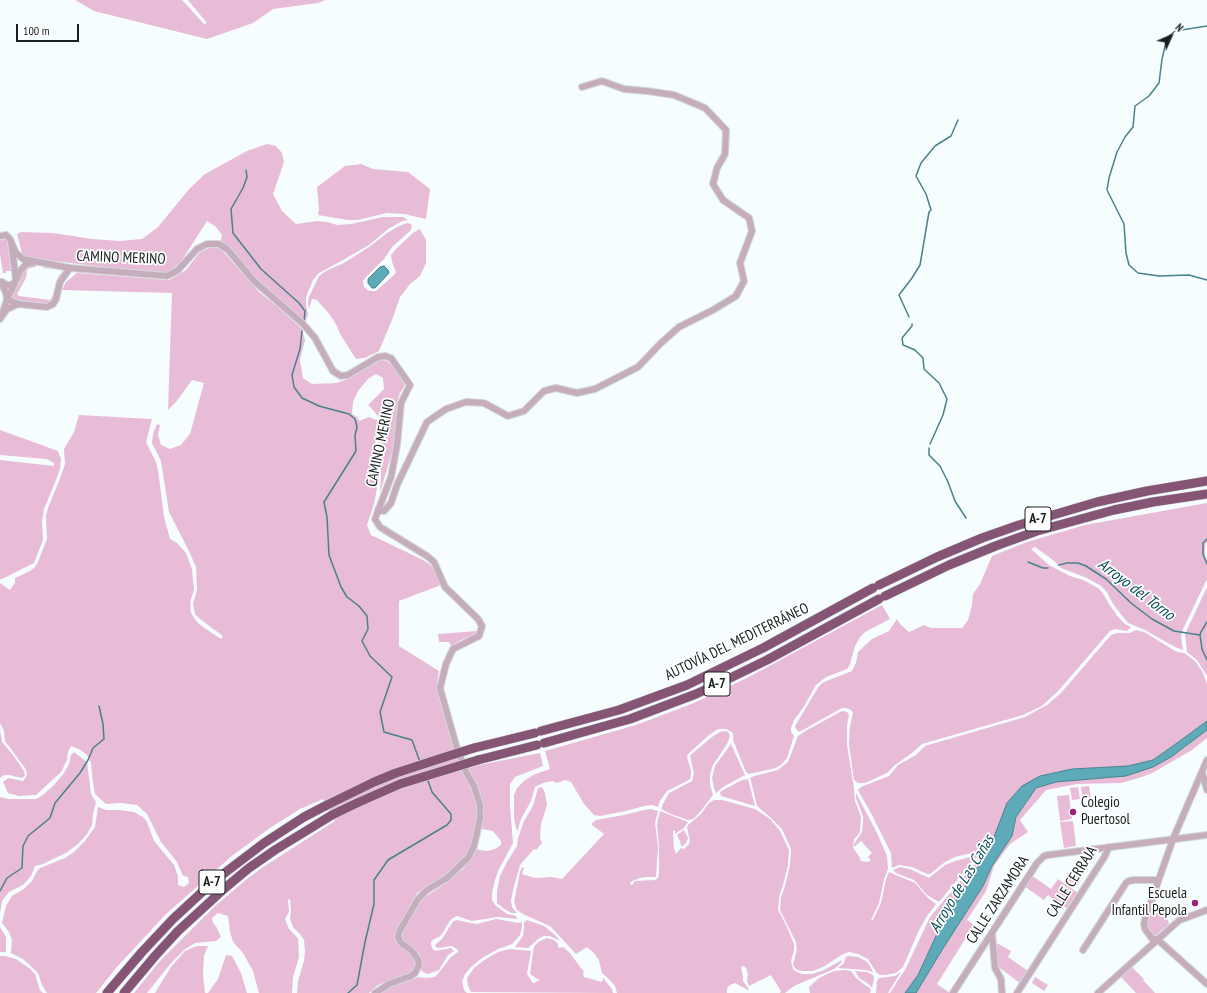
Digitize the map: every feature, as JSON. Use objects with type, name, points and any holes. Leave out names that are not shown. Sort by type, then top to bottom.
[{"type":"highway","points":[[1147,491],[1158,483],[1207,476]]},
{"type":"highway","name":"AUTOVÍA DEL MEDITERRÁNEO","points":[[107,993],[173,919],[214,881],[264,842],[304,817],[353,792],[396,773],[442,758],[474,748],[619,710],[687,685],[763,648],[876,587],[937,557],[982,538],[1019,525],[1097,502],[1147,491],[1207,481]]},
{"type":"highway","name":"AUTOVÍA DEL MEDITERRÁNEO","points":[[124,993],[178,931],[224,888],[275,850],[332,815],[357,803],[400,784],[478,760],[630,719],[674,702],[724,681],[767,660],[882,598],[949,565],[998,545],[1037,531],[1114,510],[1153,502],[1207,494]]},
{"type":"street","points":[[378,510],[384,511],[391,503],[397,486],[427,422],[446,409],[466,402],[484,403],[508,416],[524,410],[544,391],[556,388],[577,393],[595,389],[638,368],[661,343],[679,327],[713,310],[736,296],[744,281],[740,263],[752,231],[749,218],[723,200],[713,184],[717,168],[726,154],[726,130],[705,108],[674,95],[624,89],[602,81],[582,87]]},
{"type":"street","points":[[2,235],[9,238],[16,253],[23,259],[70,268]]},
{"type":"street","points":[[12,244],[15,282]]},
{"type":"street","name":"CAMINO MERINO","points":[[18,304],[47,307],[53,304],[56,299],[60,282],[70,268],[167,276],[178,270],[197,249],[207,244],[219,244],[228,250],[254,281],[302,324],[315,338],[333,371],[340,376],[348,375],[378,357],[385,356],[392,358],[410,385],[401,403],[397,445],[391,477],[375,519],[380,527],[427,556],[434,562],[445,587],[478,619],[482,626],[479,636],[453,649],[446,664],[440,688],[456,745],[466,772],[474,786],[480,805],[480,819],[474,846],[468,858],[447,878],[427,890],[418,899],[399,932],[398,938],[401,943],[411,950],[418,959],[419,965],[415,973],[411,976],[389,984],[374,993]]},
{"type":"street","points":[[1,318],[7,299],[20,270],[26,264],[39,262]]},
{"type":"street","points":[[1,281],[7,285],[12,285],[15,282]]},
{"type":"street","points":[[1,281],[7,299],[18,304]]},
{"type":"street","points":[[1,318],[8,309],[18,304]]},
{"type":"street","points":[[1206,762],[1173,839],[1144,924],[1145,929],[1155,940],[1207,984]]},
{"type":"street","points":[[1202,772],[1207,790]]},
{"type":"street","name":"CALLE CERRAJA","points":[[1017,993],[1105,856],[1109,847],[1207,835]]},
{"type":"street","name":"CALLE ZARZAMORA","points":[[953,993],[1040,859],[1048,855],[1109,847]]},
{"type":"street","points":[[1083,950],[1126,883],[1129,881],[1158,880]]},
{"type":"street","points":[[1098,993],[1155,940],[1180,920],[1207,910]]},
{"type":"street","points":[[992,933],[995,968],[1001,979],[1002,993]]},
{"type":"shaded area","points":[[75,0],[182,0],[204,24],[207,23],[188,0],[325,0],[318,3],[273,9],[253,23],[207,39],[94,11]]},
{"type":"shaded area","points":[[267,144],[276,146],[282,153],[284,162],[273,194],[282,211],[296,224],[317,221],[337,225],[351,224],[383,217],[403,217],[408,220],[402,221],[388,229],[369,245],[319,273],[313,280],[306,297],[308,314],[305,324],[251,274],[221,240],[222,235],[216,227],[207,221],[180,263],[167,273],[142,272],[23,257],[17,234],[21,232],[53,233],[92,239],[120,241],[142,239],[158,227],[190,188],[205,174],[247,151]]},
{"type":"shaded area","points":[[361,164],[373,169],[408,172],[430,189],[426,219],[404,214],[387,213],[358,220],[348,220],[318,215],[317,187],[345,166]]},
{"type":"shaded area","points":[[407,223],[411,224],[412,227],[410,231],[392,247],[384,259],[366,277],[363,281],[364,287],[369,291],[376,291],[394,275],[396,272],[391,255],[413,233],[420,229],[426,240],[426,263],[420,276],[410,284],[400,297],[379,351],[365,358],[356,359],[330,315],[317,300],[312,299],[309,309],[309,297],[319,276],[326,271],[344,263],[387,233]]},
{"type":"shaded area","points":[[0,238],[5,238],[7,241],[11,271],[6,271],[6,273],[3,273],[0,254]]},
{"type":"shaded area","points":[[213,246],[222,250],[259,292],[302,329],[305,340],[300,360],[303,378],[312,384],[336,383],[348,379],[378,359],[387,361],[393,366],[405,385],[400,393],[397,403],[395,442],[380,493],[380,419],[368,405],[384,389],[383,378],[376,374],[368,379],[358,391],[353,402],[352,414],[357,417],[359,421],[369,417],[377,420],[375,443],[377,488],[374,504],[367,525],[371,535],[425,561],[434,568],[441,585],[399,601],[399,646],[439,671],[437,684],[439,698],[453,747],[474,796],[478,816],[474,835],[469,851],[461,862],[447,876],[417,893],[398,927],[395,937],[396,942],[413,955],[415,960],[415,966],[412,972],[378,985],[369,993],[297,993],[298,981],[304,961],[305,951],[304,940],[293,927],[290,919],[290,899],[288,900],[289,912],[285,919],[289,929],[298,938],[299,957],[293,977],[292,993],[259,993],[253,971],[243,953],[233,942],[228,916],[218,913],[212,918],[213,923],[221,937],[216,941],[195,943],[184,950],[171,963],[147,993],[134,993],[159,962],[215,906],[263,867],[335,821],[323,799],[300,809],[270,828],[233,855],[165,915],[116,968],[96,993],[47,993],[42,985],[38,973],[23,959],[11,953],[12,940],[9,932],[2,923],[6,906],[12,896],[24,889],[32,881],[40,868],[65,858],[74,852],[85,841],[95,827],[98,807],[106,810],[134,812],[143,817],[147,822],[154,841],[174,865],[178,876],[178,885],[184,887],[189,883],[188,877],[183,876],[177,862],[161,842],[147,814],[137,805],[121,803],[106,804],[95,794],[91,763],[87,755],[79,749],[71,746],[68,752],[67,760],[61,772],[36,795],[19,796],[8,793],[3,782],[8,778],[23,781],[27,774],[25,768],[5,741],[4,731],[0,723],[0,583],[10,590],[15,583],[15,578],[30,571],[38,562],[47,539],[46,516],[48,508],[65,464],[64,449],[74,432],[79,415],[152,419],[146,442],[156,462],[158,470],[164,517],[170,539],[177,543],[186,553],[192,569],[194,590],[190,602],[191,613],[197,622],[203,627],[221,639],[223,636],[195,614],[193,604],[197,590],[196,567],[169,512],[161,461],[152,443],[153,434],[157,424],[160,425],[158,435],[161,445],[170,449],[181,445],[190,434],[204,383],[192,380],[176,402],[168,410],[172,293],[62,290],[66,282],[77,273],[169,280],[186,270],[200,252]]},
{"type":"shaded area","points":[[31,265],[36,265],[36,267],[27,270],[26,278],[17,294],[19,296],[50,300],[58,277],[64,270],[43,268],[44,266],[66,270],[54,299],[48,304],[15,301],[11,298],[11,293],[20,282],[23,270]]},
{"type":"shaded area","points":[[0,430],[58,451],[61,459],[60,469],[44,509],[42,521],[43,540],[34,563],[2,579],[0,579],[0,460],[54,466],[54,463],[47,459],[0,455]]},
{"type":"shaded area","points":[[1207,503],[1207,542],[1205,546],[1205,556],[1207,560],[1207,579],[1183,629],[1181,637],[1183,650],[1145,630],[1128,623],[1113,604],[1107,592],[1101,586],[1087,578],[1061,568],[1035,547],[1031,549],[1049,565],[1098,588],[1118,617],[1125,624],[1131,627],[1127,631],[1115,629],[1110,631],[1059,690],[1042,706],[1023,715],[922,744],[887,773],[865,783],[858,783],[854,780],[849,744],[850,726],[853,713],[851,710],[842,708],[799,732],[796,729],[795,726],[819,686],[824,682],[852,671],[856,663],[858,652],[872,639],[889,631],[897,619],[909,632],[924,625],[931,628],[962,628],[968,620],[973,594],[980,584],[992,556],[1027,542],[1085,525]]},
{"type":"shaded area","points":[[1207,587],[1207,676],[1197,660],[1187,652],[1185,634]]},
{"type":"shaded area","points":[[882,605],[890,619],[865,632],[860,637],[855,646],[847,669],[826,677],[816,685],[803,708],[794,720],[791,732],[794,736],[787,758],[776,768],[749,774],[746,772],[733,740],[733,733],[726,729],[718,729],[688,754],[687,757],[691,770],[690,779],[667,791],[658,807],[652,805],[644,806],[600,816],[594,815],[584,804],[571,782],[565,780],[557,783],[552,781],[535,787],[531,801],[521,819],[517,832],[514,818],[514,795],[517,788],[524,781],[533,775],[550,769],[545,751],[636,725],[694,703],[747,678]]},
{"type":"shaded area","points":[[1136,630],[1144,632],[1177,652],[1184,653],[1195,661],[1202,671],[1207,684],[1207,721],[1153,760],[1128,766],[1072,769],[1040,776],[998,828],[991,844],[984,850],[955,857],[945,862],[930,874],[912,867],[899,865],[892,868],[891,853],[858,790],[861,787],[889,776],[898,765],[916,755],[925,746],[1025,717],[1047,705],[1061,693],[1111,635],[1117,633],[1130,633]]},
{"type":"shaded area","points":[[477,631],[478,633],[474,637],[463,639],[451,646],[449,642],[439,642],[438,634]]},
{"type":"shaded area","points":[[842,711],[847,712],[849,715],[847,725],[847,745],[855,801],[861,817],[860,832],[854,839],[853,848],[861,861],[868,862],[871,860],[868,857],[872,853],[861,841],[854,847],[854,844],[862,832],[863,823],[863,816],[856,798],[856,793],[887,856],[888,869],[884,879],[879,903],[871,920],[873,920],[881,903],[889,872],[915,883],[928,898],[936,904],[919,930],[903,967],[896,973],[886,975],[880,975],[876,972],[868,959],[858,954],[849,952],[813,971],[797,970],[793,965],[797,949],[796,942],[780,910],[781,897],[790,865],[791,849],[782,829],[757,806],[750,778],[778,770],[788,762],[798,736]]},
{"type":"shaded area","points":[[0,730],[2,742],[24,771],[25,775],[22,778],[4,775],[0,778]]},
{"type":"shaded area","points":[[1207,730],[1207,738],[1192,750],[1154,772],[1142,777],[1121,783],[1077,784],[1046,790],[1020,820],[1028,832],[1010,844],[994,866],[986,891],[967,920],[974,925],[937,984],[950,993],[916,993],[983,886],[992,866],[1012,836],[1016,817],[1036,788],[1056,782],[1126,776],[1153,767],[1171,757]]},
{"type":"shaded area","points":[[726,731],[730,736],[727,744],[713,765],[710,774],[710,785],[713,795],[700,812],[693,819],[688,820],[661,809],[669,793],[692,781],[694,774],[690,756],[712,737],[720,732]]},
{"type":"shaded area","points":[[731,744],[745,775],[723,787],[716,793],[712,778],[715,766]]},
{"type":"shaded area","points":[[74,752],[87,762],[91,794],[96,802],[92,825],[87,834],[78,844],[66,853],[43,864],[35,866],[31,876],[23,885],[9,892],[2,901],[0,913],[0,797],[8,799],[36,799],[43,795],[64,773],[69,764],[71,755]]},
{"type":"shaded area","points":[[540,753],[543,766],[515,777],[510,784],[513,843],[498,871],[492,893],[492,900],[495,905],[507,914],[516,916],[517,919],[498,917],[472,921],[457,916],[453,918],[442,934],[434,939],[431,944],[435,951],[451,948],[454,951],[448,955],[439,970],[428,974],[423,972],[421,970],[422,965],[419,953],[403,941],[402,937],[404,928],[422,899],[446,883],[463,869],[473,856],[476,848],[487,851],[495,849],[501,845],[501,841],[493,831],[482,829],[482,819],[467,769],[479,765]]},
{"type":"shaded area","points":[[748,779],[755,806],[721,796],[720,792],[742,780]]},
{"type":"shaded area","points":[[1089,786],[1091,798],[1083,799],[1081,787]]},
{"type":"shaded area","points":[[542,787],[545,793],[547,805],[541,824],[540,838],[542,843],[536,850],[534,849],[520,865],[511,901],[512,907],[517,913],[512,913],[497,903],[497,891],[500,876],[517,846],[524,821],[533,806],[538,788]]},
{"type":"shaded area","points":[[1078,787],[1080,799],[1072,800],[1070,788]]},
{"type":"shaded area","points":[[1069,795],[1072,819],[1060,821],[1057,796]]},
{"type":"shaded area","points":[[714,800],[722,800],[755,809],[770,819],[780,831],[789,850],[788,865],[779,897],[778,910],[794,944],[791,961],[793,969],[802,974],[812,974],[824,970],[842,960],[841,963],[834,969],[794,986],[785,993],[780,993],[781,991],[771,975],[749,986],[747,981],[748,974],[744,966],[741,967],[743,981],[749,989],[748,990],[735,983],[727,988],[727,993],[617,993],[615,986],[602,973],[599,960],[587,947],[576,954],[551,927],[517,910],[514,902],[522,867],[524,868],[522,874],[535,878],[552,877],[562,879],[604,834],[591,824],[596,820],[644,810],[651,809],[658,811],[655,823],[658,847],[656,877],[640,878],[632,881],[630,884],[632,885],[635,881],[655,880],[658,878],[659,872],[659,847],[657,824],[660,811],[688,822],[683,829],[675,834],[675,830],[673,831],[674,849],[676,854],[681,848],[684,849],[689,844],[690,840],[687,828],[688,825],[701,814],[709,803]]},
{"type":"shaded area","points":[[1073,821],[1076,846],[1064,848],[1060,822]]},
{"type":"shaded area","points":[[684,830],[688,838],[686,843],[681,846],[677,835]]},
{"type":"shaded area","points":[[978,855],[939,902],[927,895],[914,880],[896,873],[893,870],[900,867],[910,869],[929,878],[945,865]]},
{"type":"shaded area","points":[[981,857],[984,858],[943,921],[918,975],[905,993],[890,993],[906,968],[930,917]]},
{"type":"shaded area","points":[[1068,872],[1081,880],[1077,886],[1065,878]]},
{"type":"shaded area","points":[[1031,875],[1051,889],[1058,879],[1078,893],[1068,909],[1048,895],[1044,900],[1024,886]]},
{"type":"shaded area","points":[[1166,909],[1169,924],[1154,937],[1146,925],[1150,911]]},
{"type":"shaded area","points":[[496,919],[518,923],[522,922],[520,935],[512,944],[498,949],[482,958],[471,967],[465,974],[462,982],[464,990],[467,993],[379,993],[396,984],[418,977],[435,977],[451,957],[458,952],[458,950],[452,946],[438,948],[435,945],[442,939],[454,921],[457,920],[477,924]]},
{"type":"shaded area","points":[[527,920],[544,926],[560,941],[550,936],[544,936],[528,948],[515,947],[523,936],[524,922]]},
{"type":"shaded area","points":[[0,927],[6,937],[6,952],[0,952]]},
{"type":"shaded area","points":[[547,938],[554,940],[558,944],[559,948],[563,947],[569,952],[584,972],[584,977],[602,982],[603,978],[612,989],[613,993],[471,992],[468,986],[467,978],[474,968],[498,952],[510,949],[531,951],[527,974],[533,983],[539,981],[530,974],[533,952],[534,947],[538,942]]},
{"type":"shaded area","points":[[995,942],[1011,951],[1008,957],[1028,971],[1020,983],[997,966]]},
{"type":"shaded area","points":[[199,946],[209,946],[204,956],[203,975],[205,993],[155,993],[171,967],[185,951]]},
{"type":"shaded area","points":[[226,955],[232,956],[241,973],[247,993],[208,993],[218,979]]},
{"type":"shaded area","points":[[0,956],[16,959],[29,968],[35,974],[40,990],[43,993],[0,993]]},
{"type":"shaded area","points":[[848,956],[858,957],[866,961],[873,972],[838,968],[844,963],[845,958]]},
{"type":"shaded area","points":[[1132,967],[1155,993],[1136,993],[1121,977]]},
{"type":"shaded area","points":[[834,971],[851,971],[856,978],[869,987],[871,990],[870,993],[810,993],[809,987],[819,978]]},
{"type":"shaded area","points":[[855,971],[867,972],[873,975],[874,978],[872,988],[859,978]]},
{"type":"shaded area","points":[[901,972],[888,993],[876,993],[877,981],[879,978],[895,976]]},
{"type":"shaded area","points":[[1035,977],[1048,985],[1044,991],[1032,983]]},
{"type":"water","points":[[384,266],[389,273],[375,288],[372,288],[368,283],[368,279],[380,267]]},
{"type":"water","points":[[1207,721],[1207,730],[1171,757],[1153,767],[1126,776],[1056,782],[1036,788],[1016,817],[1012,836],[992,866],[983,886],[916,993],[905,993],[918,975],[943,921],[989,850],[1007,803],[1022,786],[1040,776],[1072,769],[1128,766],[1153,760]]},
{"type":"waterway","points":[[1207,26],[1175,31],[1167,38],[1162,59],[1159,83],[1149,96],[1135,106],[1133,127],[1125,137],[1117,152],[1107,190],[1124,224],[1126,253],[1129,265],[1138,273],[1159,276],[1189,275],[1207,280]]},
{"type":"waterway","name":"Arroyo del Torno","points":[[909,317],[899,295],[920,265],[929,212],[931,210],[926,194],[916,176],[921,163],[935,146],[951,136],[958,120]]},
{"type":"waterway","points":[[246,170],[247,177],[243,188],[231,209],[233,233],[261,269],[299,303],[305,311],[304,322]]},
{"type":"waterway","name":"Arroyo del Torno","points":[[912,324],[902,338],[903,345],[915,350],[923,358],[924,369],[939,383],[947,399],[943,415],[930,444]]},
{"type":"waterway","points":[[302,331],[300,349],[292,375],[294,387],[302,398],[319,406],[349,414],[355,419],[357,427],[355,435],[356,451],[324,502],[327,517],[329,555],[341,587],[347,597],[359,606],[367,616],[368,629],[362,641],[370,656],[392,677],[380,712],[384,732],[412,740],[420,762]]},
{"type":"waterway","name":"Arroyo del Torno","points":[[929,448],[929,455],[940,466],[955,501],[966,518]]},
{"type":"waterway","points":[[1207,539],[1203,543],[1203,554],[1207,564]]},
{"type":"waterway","name":"Arroyo del Torno","points":[[1028,562],[1043,568],[1048,568]]},
{"type":"waterway","name":"Arroyo del Torno","points":[[1059,565],[1078,563],[1086,566],[1106,579],[1131,603],[1152,619],[1174,631],[1200,635]]},
{"type":"waterway","points":[[1207,622],[1200,635],[1202,649],[1207,660]]},
{"type":"waterway","points":[[0,891],[7,878],[22,868],[23,846],[28,836],[50,818],[55,803],[80,773],[93,748],[104,739],[103,724],[99,706]]},
{"type":"waterway","points":[[348,993],[357,985],[374,904],[374,880],[388,860],[447,825],[451,820],[451,814],[432,792],[427,778]]},
{"type":"place","name":"Colegio Puertosol","points":[[1073,812]]},
{"type":"place","name":"Escuela Infantil Pepola","points":[[1195,903]]},
{"type":"water label","name":"Arroyo de Las Cañas","points":[[962,884]]}]
